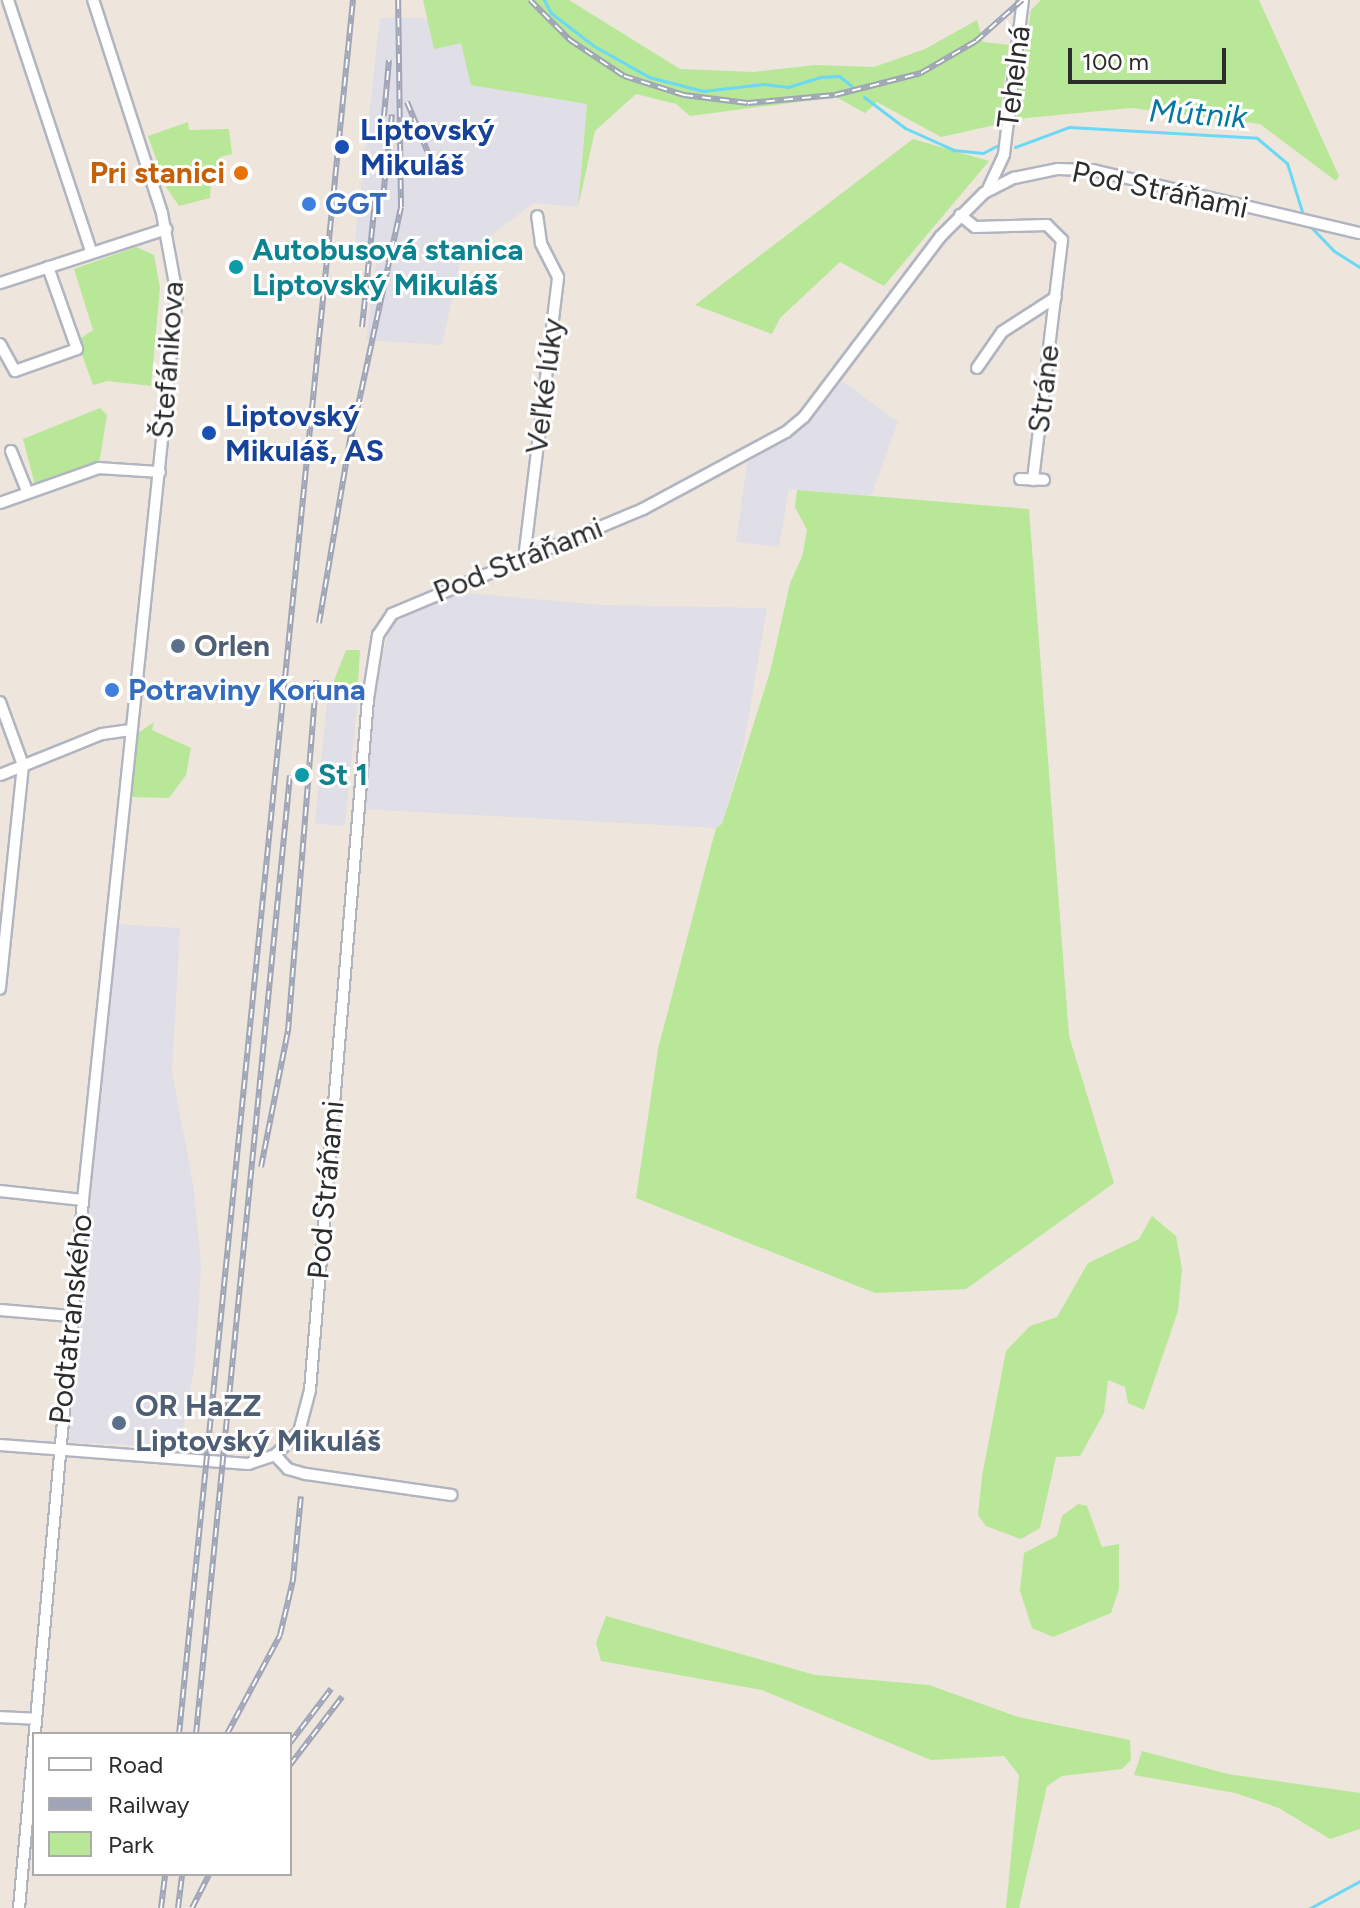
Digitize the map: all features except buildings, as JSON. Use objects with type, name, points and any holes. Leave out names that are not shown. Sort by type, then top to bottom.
[{"type":"street","points":[[8,0],[91,251]]},
{"type":"street","name":"Štefánikova","points":[[93,0],[166,229],[177,295],[160,472],[129,730]]},
{"type":"street","name":"Tehelná","points":[[984,193],[997,176],[1004,154],[1023,0]]},
{"type":"street","name":"Tehelná","points":[[1004,154],[1024,175]]},
{"type":"street","name":"Pod Stráňami","points":[[275,1455],[299,1432],[310,1390],[364,741],[378,635],[398,610],[676,493],[793,427],[960,215],[984,193],[1024,175],[1093,170],[1360,233]]},
{"type":"street","name":"Stráne","points":[[960,215],[975,227],[1052,226],[1062,245],[1038,480],[1020,479]]},
{"type":"street","name":"Veľké lúky","points":[[524,559],[558,277],[541,243],[537,216]]},
{"type":"street","points":[[0,283],[166,229]]},
{"type":"street","points":[[0,344],[15,371],[77,349],[48,267]]},
{"type":"street","name":"Stráne","points":[[977,368],[1002,332],[1056,297]]},
{"type":"street","points":[[11,451],[27,491]]},
{"type":"street","points":[[0,503],[99,468],[160,472]]},
{"type":"street","points":[[0,702],[23,765],[0,989]]},
{"type":"street","points":[[0,775],[102,734],[129,730]]},
{"type":"street","name":"Podtatranského","points":[[34,1732],[58,1450],[129,730]]},
{"type":"street","points":[[0,1191],[83,1200]]},
{"type":"street","points":[[0,1310],[71,1316]]},
{"type":"street","points":[[0,1445],[248,1464],[275,1455],[288,1469],[306,1474],[451,1495]]},
{"type":"street","points":[[0,1717],[35,1719]]},
{"type":"street","name":"Podtatranského","points":[[19,1908],[32,1754]]},
{"type":"shaded area","points":[[380,18],[428,18],[434,48],[461,43],[472,85],[587,104],[578,207],[534,203],[461,258],[442,345],[366,340],[376,262],[353,258]]},
{"type":"shaded area","points":[[842,381],[898,422],[871,496],[789,489],[779,547],[736,542],[747,463],[799,431]]},
{"type":"shaded area","points":[[456,592],[602,605],[767,608],[743,750],[722,824],[716,828],[362,809],[378,671],[391,624]]},
{"type":"shaded area","points":[[328,696],[358,699],[344,826],[315,823]]},
{"type":"shaded area","points":[[116,924],[180,928],[172,1072],[194,1189],[201,1266],[195,1364],[180,1447],[63,1442]]},
{"type":"green space","points":[[423,0],[569,0],[680,69],[754,72],[815,65],[874,67],[925,49],[977,20],[983,42],[1009,45],[999,124],[941,137],[877,102],[865,113],[836,97],[690,116],[676,104],[636,94],[595,131],[578,207],[587,104],[471,85],[461,43],[434,49]]},
{"type":"green space","points":[[1041,0],[1259,0],[1339,176],[1336,181],[1260,124],[1131,108],[1016,119],[1031,10]]},
{"type":"green space","points":[[188,122],[189,130],[229,129],[232,154],[220,157],[221,181],[211,180],[210,198],[179,206],[166,187],[148,136]]},
{"type":"green space","points":[[913,139],[989,161],[884,286],[840,262],[780,318],[772,334],[695,305]]},
{"type":"green space","points":[[136,247],[154,255],[160,288],[151,386],[108,381],[93,385],[77,341],[93,330],[74,269]]},
{"type":"green space","points":[[100,408],[107,415],[99,464],[35,485],[23,439]]},
{"type":"green space","points":[[797,490],[1029,509],[1069,1036],[1114,1183],[966,1289],[875,1293],[636,1198],[658,1049],[716,828],[722,824],[770,672],[790,583],[802,557],[807,530],[795,507]]},
{"type":"green space","points":[[346,650],[360,650],[357,698],[328,696]]},
{"type":"green space","points":[[154,722],[152,730],[191,748],[186,775],[169,798],[131,797],[138,733]]},
{"type":"green space","points":[[1152,1216],[1176,1236],[1182,1269],[1178,1311],[1144,1410],[1128,1403],[1125,1387],[1108,1380],[1104,1413],[1080,1456],[1056,1457],[1040,1528],[1021,1539],[986,1526],[978,1515],[982,1476],[1006,1351],[1030,1326],[1057,1317],[1088,1263],[1139,1239]]},
{"type":"green space","points":[[1078,1504],[1087,1506],[1102,1547],[1119,1544],[1119,1589],[1111,1613],[1053,1637],[1032,1628],[1020,1591],[1024,1553],[1057,1536],[1062,1516]]},
{"type":"green space","points":[[606,1616],[815,1675],[929,1685],[1018,1717],[1130,1740],[1131,1760],[1122,1769],[1062,1776],[1047,1786],[1019,1908],[1006,1908],[1019,1775],[1004,1756],[931,1760],[762,1690],[601,1661],[596,1643]]},
{"type":"green space","points":[[1142,1751],[1228,1774],[1360,1793],[1360,1829],[1330,1839],[1279,1808],[1235,1793],[1134,1775]]},
{"type":"waterway","name":"Mútnik","points":[[544,0],[551,13],[594,46],[649,77],[703,91],[764,84],[788,87],[821,77],[839,76],[852,86]]},
{"type":"waterway","name":"Mútnik","points":[[864,97],[905,128],[954,150],[983,153],[996,146]]},
{"type":"waterway","name":"Mútnik","points":[[1015,147],[1069,127],[1257,138],[1287,163],[1304,218]]},
{"type":"waterway","name":"Mútnik","points":[[1308,224],[1334,251],[1360,267]]},
{"type":"waterway","points":[[1310,1908],[1360,1881]]},
{"type":"railway","points":[[179,1732],[353,0]]},
{"type":"railway","points":[[350,443],[401,207],[398,0]]},
{"type":"railway","points":[[530,0],[570,40],[624,76],[684,95],[748,103],[835,95],[921,73],[976,41],[1022,0]]},
{"type":"railway","points":[[384,116],[389,60]]},
{"type":"railway","points":[[407,102],[436,172]]},
{"type":"railway","points":[[383,197],[392,114]]},
{"type":"railway","points":[[362,327],[375,202]]},
{"type":"railway","points":[[319,623],[351,434]]},
{"type":"railway","points":[[261,1167],[288,1031],[316,680]]},
{"type":"railway","points":[[196,1732],[290,776]]},
{"type":"railway","points":[[228,1732],[280,1635],[293,1580],[301,1496]]},
{"type":"railway","points":[[292,1740],[331,1689]]},
{"type":"railway","points":[[292,1762],[342,1697]]},
{"type":"railway","points":[[161,1908],[165,1876]]},
{"type":"railway","points":[[178,1908],[182,1876]]},
{"type":"railway","points":[[192,1908],[208,1876]]},
{"type":"place","name":"Liptovský Mikuláš","points":[[342,147]]},
{"type":"place","name":"Pri stanici","points":[[241,173]]},
{"type":"place","name":"GGT","points":[[309,204]]},
{"type":"place","name":"Autobusová stanica Liptovský Mikuláš","points":[[236,267]]},
{"type":"place","name":"Liptovský Mikuláš, AS","points":[[209,433]]},
{"type":"place","name":"Orlen","points":[[178,646]]},
{"type":"place","name":"Potraviny Koruna","points":[[112,690]]},
{"type":"place","name":"St 1","points":[[302,775]]},
{"type":"place","name":"OR HaZZ Liptovský Mikuláš","points":[[119,1423]]}]
